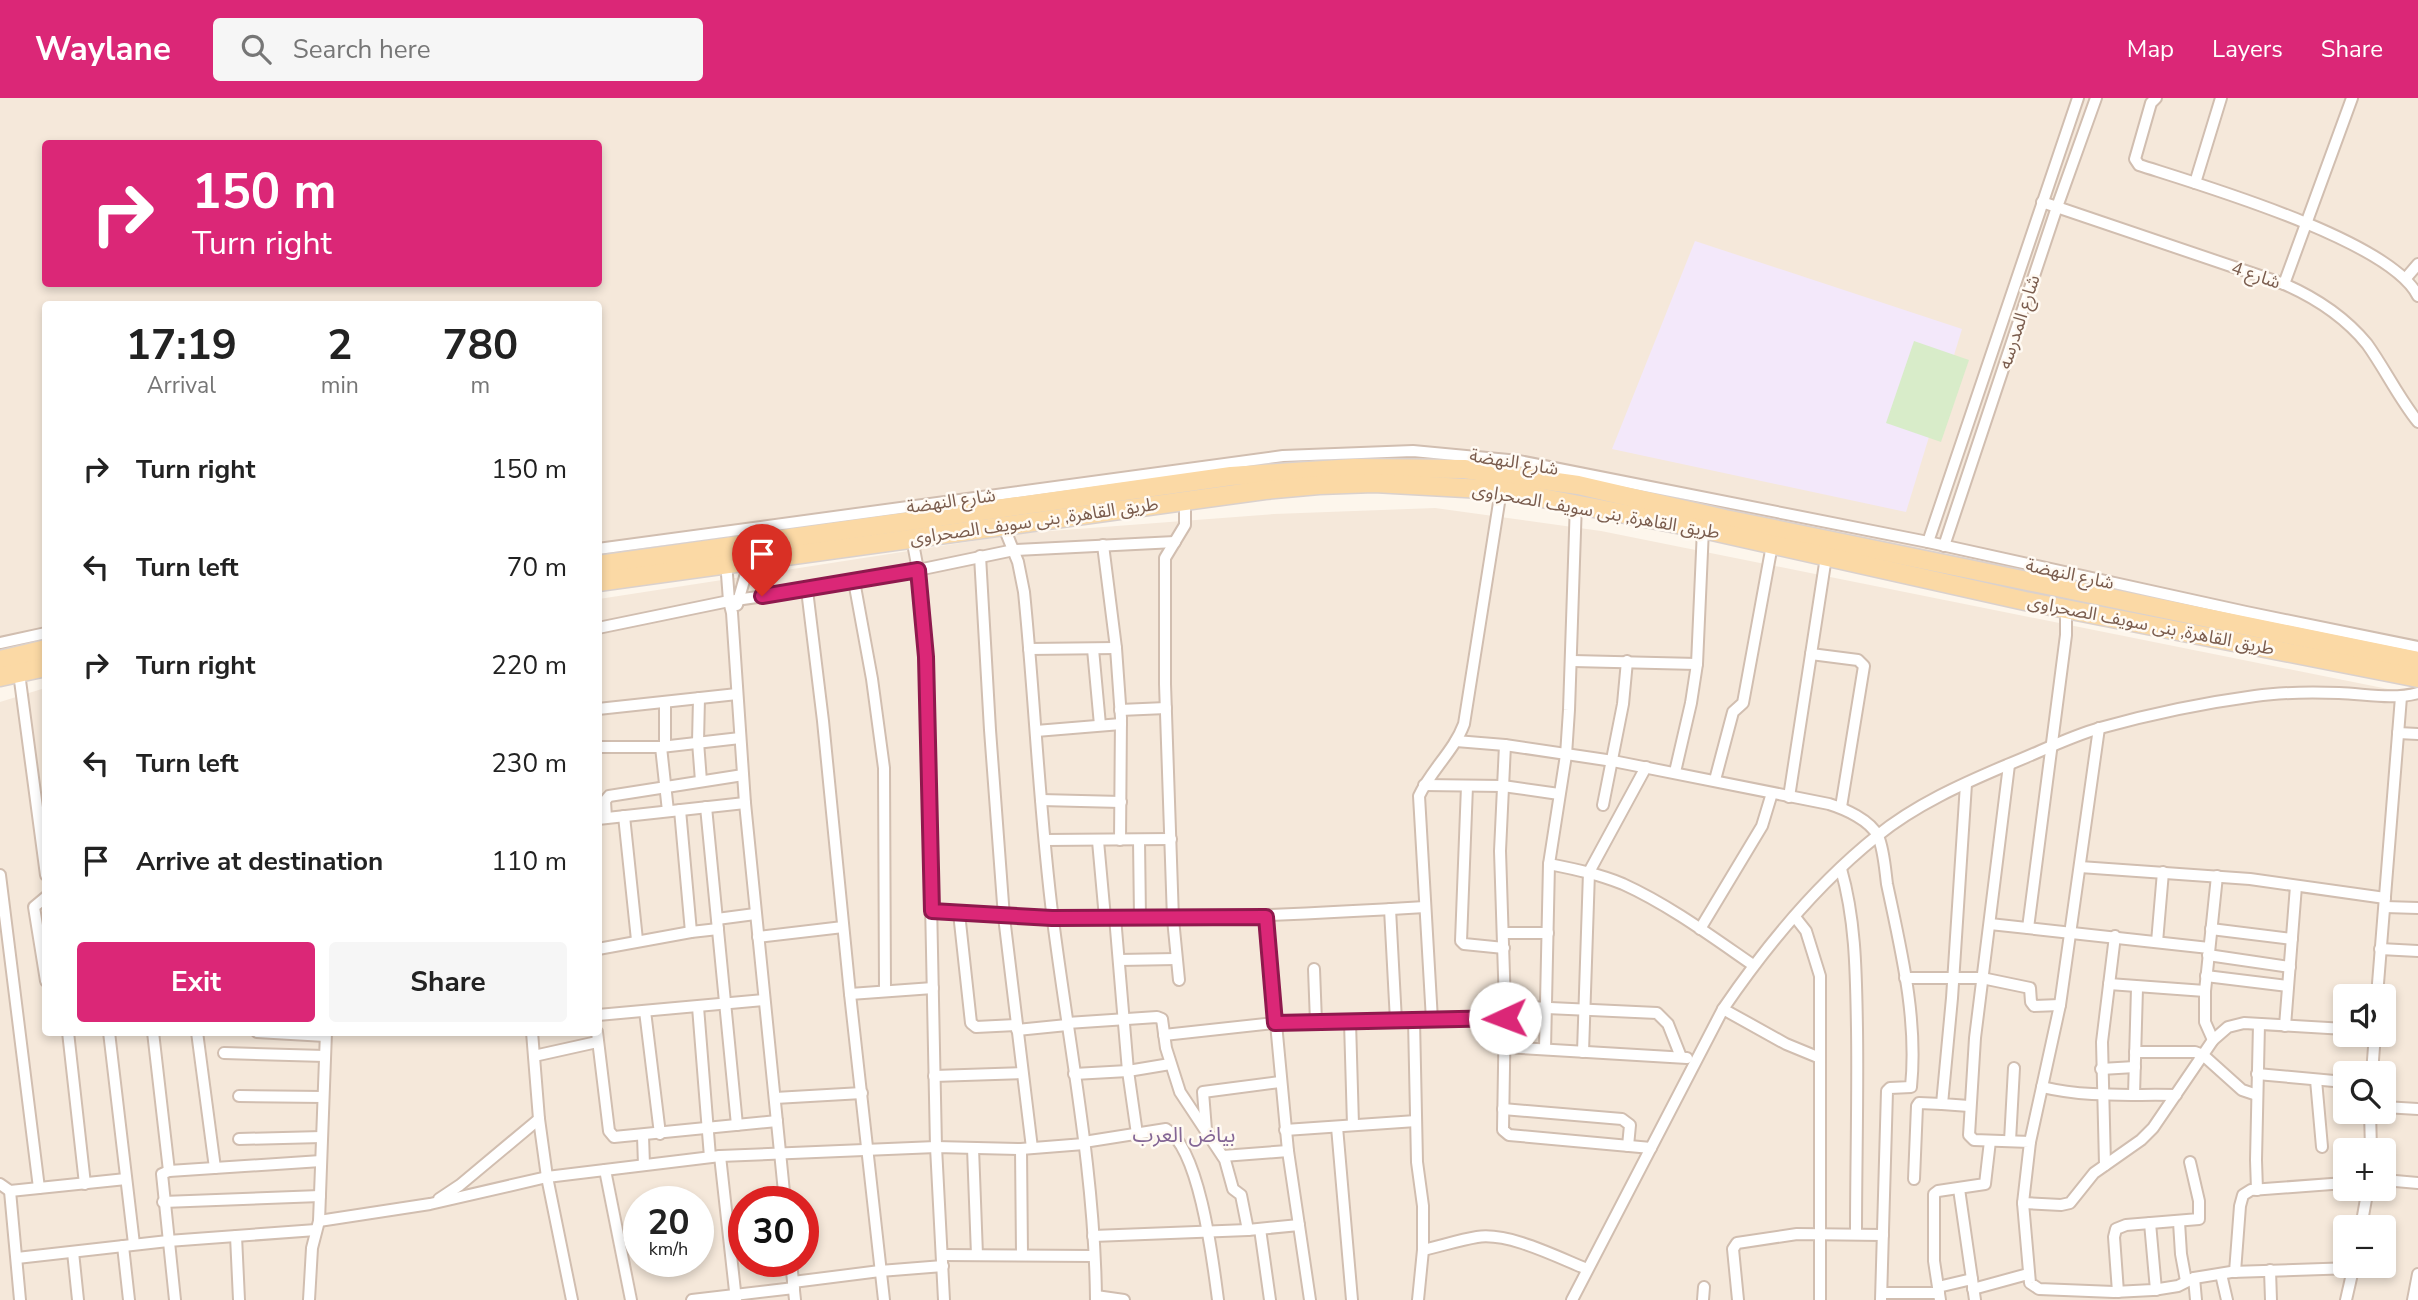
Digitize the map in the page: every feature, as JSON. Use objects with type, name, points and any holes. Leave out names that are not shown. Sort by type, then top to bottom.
[{"type":"main road","name":"طريق القاهرة, بنى سويف الصحراوى","points":[[602,581],[725,556],[1184,482],[1281,472],[1403,467],[1464,469],[1579,479],[2031,574],[2418,661]]},
{"type":"main road","name":"طريق القاهرة, بنى سويف الصحراوى","points":[[750,552],[912,538],[1185,500],[1333,484],[1452,486],[1501,490],[1703,529],[2025,601],[2418,678]]},
{"type":"main road","name":"طريق القاهرة, بنى سويف الصحراوى","points":[[602,565],[725,556]]},
{"type":"main road","points":[[2025,601],[2031,574]]},
{"type":"main road","points":[[0,660],[42,650]]},
{"type":"main road","points":[[0,677],[42,668]]},
{"type":"street","name":"شارع المدرسه","points":[[1928,542],[2078,98]]},
{"type":"street","name":"شارع المدرسه","points":[[1944,546],[2096,98]]},
{"type":"street","points":[[2156,98],[2151,103],[2142,132],[2136,163],[2306,223],[2357,246],[2406,278],[2418,296]]},
{"type":"street","points":[[2195,183],[2221,98]]},
{"type":"street","points":[[2284,284],[2352,98]]},
{"type":"street","name":"شارع 4","points":[[2042,202],[2284,284],[2308,295],[2351,326],[2368,346],[2399,398],[2418,422]]},
{"type":"street","points":[[2406,278],[2418,264]]},
{"type":"street","name":"شارع النهضة","points":[[602,548],[1283,456],[1413,451],[1519,461],[1555,475]]},
{"type":"street","points":[[1545,1049],[1549,864],[1566,755],[1573,661],[1575,504],[1579,479]]},
{"type":"street","points":[[1432,1020],[1419,796],[1456,741],[1464,724],[1501,490]]},
{"type":"street","points":[[1179,980],[1173,919],[1166,708],[1166,558],[1185,525],[1185,500]]},
{"type":"street","name":"شارع النهضة","points":[[1727,510],[1928,542],[2031,574],[2418,647]]},
{"type":"street","points":[[1003,525],[1022,576],[1052,918],[1084,1143],[1096,1298],[1124,1300]]},
{"type":"street","points":[[1675,772],[1697,664],[1703,529]]},
{"type":"street","points":[[912,538],[918,570],[926,657],[934,1076],[944,1300]]},
{"type":"street","points":[[602,627],[734,600],[807,590],[1014,550],[1175,542]]},
{"type":"street","points":[[1102,545],[1121,710],[1120,840]]},
{"type":"street","points":[[1715,780],[1733,712],[1743,703],[1772,545]]},
{"type":"street","points":[[750,552],[734,600],[737,694],[755,914],[783,1186]]},
{"type":"street","points":[[725,556],[734,600]]},
{"type":"street","points":[[980,556],[1004,917],[1022,1073],[1027,1149],[1022,1255]]},
{"type":"street","points":[[1789,797],[1826,557]]},
{"type":"street","points":[[854,581],[884,768],[885,991]]},
{"type":"street","points":[[807,590],[884,1300]]},
{"type":"street","points":[[2028,928],[2066,635],[2066,608]]},
{"type":"street","points":[[0,643],[42,635]]},
{"type":"street","points":[[1029,649],[1116,649]]},
{"type":"street","points":[[1093,649],[1100,725]]},
{"type":"street","points":[[1811,654],[1858,660],[1864,666],[1841,807]]},
{"type":"street","points":[[1573,661],[1697,664]]},
{"type":"street","points":[[1602,805],[1613,761],[1627,661]]},
{"type":"street","points":[[19,673],[42,845]]},
{"type":"street","points":[[1572,1300],[1723,1009],[1753,965],[1795,917],[1878,835],[1925,805],[1966,784],[2099,728],[2214,702],[2276,693],[2401,697],[2418,693]]},
{"type":"street","points":[[602,709],[737,694]]},
{"type":"street","points":[[2378,984],[2401,697]]},
{"type":"street","points":[[699,698],[701,781]]},
{"type":"street","points":[[665,702],[663,747],[668,811]]},
{"type":"street","points":[[1121,710],[1166,708]]},
{"type":"street","points":[[1036,731],[1121,724]]},
{"type":"street","points":[[2099,728],[2060,1005],[2030,1142],[2024,1203],[2030,1283],[2039,1289],[2120,1294],[2159,1293],[2190,1280],[2221,1274],[2333,1268]]},
{"type":"street","points":[[2398,733],[2418,734]]},
{"type":"street","points":[[602,747],[663,747],[740,738]]},
{"type":"street","points":[[1456,741],[1505,745],[1613,761],[1841,807],[1878,835],[1905,978],[1911,1032],[1911,1086],[1890,1088],[1887,1091],[1882,1296],[1973,1290],[2028,1274]]},
{"type":"street","points":[[1505,745],[1500,851],[1505,1012],[1502,1126],[1509,1135],[1651,1148]]},
{"type":"street","points":[[2009,765],[1982,978],[1969,1106],[1970,1137],[2030,1142]]},
{"type":"street","points":[[1583,1052],[1589,872],[1646,767]]},
{"type":"street","points":[[743,775],[609,796],[605,801],[602,819],[745,803]]},
{"type":"street","points":[[1942,1104],[1966,784]]},
{"type":"street","points":[[1424,785],[1503,786],[1559,794]]},
{"type":"street","points":[[1467,786],[1461,941],[1465,944],[1504,948]]},
{"type":"street","points":[[1700,929],[1762,826],[1772,793]]},
{"type":"street","points":[[1041,800],[1121,802]]},
{"type":"street","points":[[706,807],[737,1125]]},
{"type":"street","points":[[681,810],[691,932]]},
{"type":"street","points":[[624,816],[637,940]]},
{"type":"street","points":[[1045,840],[1171,839]]},
{"type":"street","points":[[1139,840],[1140,918]]},
{"type":"street","points":[[1098,841],[1119,960],[1128,1071],[1137,1133]]},
{"type":"street","points":[[1549,864],[1589,872],[1630,888],[1700,929],[1753,965]]},
{"type":"street","points":[[2080,867],[2217,876],[2296,886],[2418,908]]},
{"type":"street","points":[[1841,869],[1852,923],[1855,970],[1856,1234]]},
{"type":"street","points":[[2157,942],[2162,872]]},
{"type":"street","points":[[0,875],[39,1188]]},
{"type":"street","points":[[2213,1040],[2204,1022],[2217,876]]},
{"type":"street","points":[[2285,1026],[2296,886]]},
{"type":"street","points":[[42,900],[34,907],[42,956]]},
{"type":"street","points":[[932,911],[1004,917],[1173,919],[1266,917],[1425,907]]},
{"type":"street","points":[[1390,909],[1396,1021]]},
{"type":"street","points":[[959,913],[971,1023],[976,1027],[1017,1028],[1160,1017],[1163,1021],[1170,1064],[1183,1099],[1223,1156],[1233,1189],[1241,1195],[1248,1230]]},
{"type":"street","points":[[602,948],[691,932],[755,914]]},
{"type":"street","points":[[1266,917],[1285,1130],[1310,1300]]},
{"type":"street","points":[[1795,917],[1806,931],[1820,976],[1820,1300]]},
{"type":"street","points":[[1990,924],[2157,942],[2290,967]]},
{"type":"street","points":[[758,937],[843,927]]},
{"type":"street","points":[[2211,929],[2292,939]]},
{"type":"street","points":[[1504,933],[1548,933]]},
{"type":"street","points":[[2105,1165],[2101,1069],[2104,1020],[2115,936]]},
{"type":"street","points":[[2381,949],[2418,951]]},
{"type":"street","points":[[1119,960],[1177,959]]},
{"type":"street","points":[[1314,969],[1316,1022]]},
{"type":"street","points":[[2206,976],[2288,986]]},
{"type":"street","points":[[1905,978],[1982,978],[2030,988],[2034,1006],[2060,1005]]},
{"type":"street","points":[[2109,984],[2205,991]]},
{"type":"street","points":[[850,994],[933,988]]},
{"type":"street","points":[[2134,1095],[2137,988]]},
{"type":"street","points":[[602,1015],[764,1000]]},
{"type":"street","points":[[1164,1035],[1275,1023],[1432,1020],[1546,1006],[1657,1013],[1668,1024],[1681,1058]]},
{"type":"street","points":[[698,1007],[708,1128],[715,1156],[735,1297]]},
{"type":"street","points":[[1723,1009],[1786,1044],[1820,1058]]},
{"type":"street","points":[[645,1011],[660,1134]]},
{"type":"street","points":[[1414,1020],[1416,1121],[1423,1206],[1419,1300]]},
{"type":"street","points":[[1350,1022],[1353,1125]]},
{"type":"street","points":[[2024,1203],[2070,1203],[2087,1181],[2153,1128],[2213,1040],[2235,1023],[2333,1028]]},
{"type":"street","points":[[2257,1190],[2259,1024]]},
{"type":"street","points":[[68,1036],[85,1184]]},
{"type":"street","points":[[109,1036],[126,1180],[129,1300]]},
{"type":"street","points":[[153,1036],[169,1171]]},
{"type":"street","points":[[198,1036],[215,1168]]},
{"type":"street","points":[[309,1300],[312,1248],[318,1226],[320,1196],[326,1036]]},
{"type":"street","points":[[532,1036],[547,1177],[572,1300]]},
{"type":"street","points":[[534,1056],[597,1037],[611,1135],[643,1136],[777,1121]]},
{"type":"street","points":[[1505,1047],[1697,1058]]},
{"type":"street","points":[[2135,1052],[2189,1051],[2203,1055],[2242,1090],[2257,1095]]},
{"type":"street","points":[[224,1053],[325,1056]]},
{"type":"street","points":[[1074,1074],[1128,1071],[1170,1064]]},
{"type":"street","points":[[2101,1069],[2135,1067]]},
{"type":"street","points":[[2010,1141],[2014,1068]]},
{"type":"street","points":[[934,1076],[1022,1073]]},
{"type":"street","points":[[2257,1074],[2333,1081]]},
{"type":"street","points":[[2316,1080],[2322,1147]]},
{"type":"street","points":[[1206,1131],[1204,1091],[1280,1082]]},
{"type":"street","points":[[2042,1087],[2073,1094],[2102,1096],[2176,1095]]},
{"type":"street","points":[[775,1098],[862,1093]]},
{"type":"street","points":[[239,1096],[323,1097]]},
{"type":"street","points":[[1914,1179],[1917,1105],[1969,1106]]},
{"type":"street","points":[[2396,1108],[2418,1109]]},
{"type":"street","points":[[1503,1109],[1622,1119],[1630,1125],[1629,1146]]},
{"type":"street","points":[[430,1204],[460,1185],[539,1119]]},
{"type":"street","points":[[1285,1130],[1416,1121]]},
{"type":"street","points":[[1337,1127],[1352,1300]]},
{"type":"street","points":[[17,1258],[318,1226],[547,1177],[715,1156],[936,1147],[1027,1149],[1084,1143],[1166,1129],[1180,1144],[1197,1186],[1208,1232],[1218,1300]]},
{"type":"street","points":[[643,1136],[644,1166]]},
{"type":"street","points":[[239,1139],[321,1137]]},
{"type":"street","points":[[1939,1293],[1934,1261],[1934,1194],[1938,1191],[1984,1184],[1990,1140]]},
{"type":"street","points":[[973,1148],[977,1255]]},
{"type":"street","points":[[1223,1156],[1288,1151]]},
{"type":"street","points":[[175,1300],[160,1177],[164,1173],[321,1161]]},
{"type":"street","points":[[2120,1294],[2114,1232],[2126,1225],[2196,1221],[2200,1217],[2190,1162]]},
{"type":"street","points":[[605,1170],[631,1300]]},
{"type":"street","points":[[20,1300],[17,1258],[5,1188],[39,1188],[126,1180]]},
{"type":"street","points":[[2396,1181],[2418,1183]]},
{"type":"street","points":[[2235,1272],[2242,1198],[2257,1190],[2333,1184]]},
{"type":"street","points":[[1959,1189],[1973,1290]]},
{"type":"street","points":[[163,1202],[320,1196]]},
{"type":"street","points":[[2179,1222],[2181,1254],[2196,1300]]},
{"type":"street","points":[[2150,1223],[2159,1293]]},
{"type":"street","points":[[1093,1236],[1248,1230],[1299,1225]]},
{"type":"street","points":[[1260,1229],[1270,1300]]},
{"type":"street","points":[[1738,1300],[1734,1245],[1737,1242],[1797,1234],[1883,1235]]},
{"type":"street","points":[[236,1236],[239,1300]]},
{"type":"street","points":[[1423,1250],[1478,1237],[1496,1237],[1532,1247],[1587,1269]]},
{"type":"street","points":[[73,1252],[78,1300]]},
{"type":"street","points":[[692,1300],[735,1297],[977,1255],[1094,1256]]},
{"type":"street","points":[[2270,1270],[2271,1300]]},
{"type":"street","points":[[2221,1274],[2227,1300]]},
{"type":"street","points":[[2413,1300],[2418,1274]]},
{"type":"street","points":[[792,1277],[795,1300]]},
{"type":"street","points":[[2346,1300],[2351,1278]]},
{"type":"street","points":[[1703,1300],[1704,1287]]},
{"type":"shaded area","points":[[0,98],[2418,98],[2418,667],[2117,611],[1573,492],[1504,485],[1198,492],[602,574],[602,301],[42,301],[42,662],[0,673]]},
{"type":"shaded area","points":[[1695,241],[1962,329],[1906,512],[1612,449]]},
{"type":"shaded area","points":[[1435,508],[1601,531],[2418,695],[2418,1300],[0,1300],[0,702],[42,689],[42,1036],[602,1036],[602,599],[1024,533],[1274,514]]},
{"type":"green space","points":[[1914,341],[1969,360],[1941,442],[1886,423]]},
{"type":"district","name":"بياض العرب","points":[[1184,1135]]},
{"type":"route","points":[[762,596],[918,570],[925,632],[932,911],[1052,918],[1266,917],[1275,1023],[1505,1018]]}]
